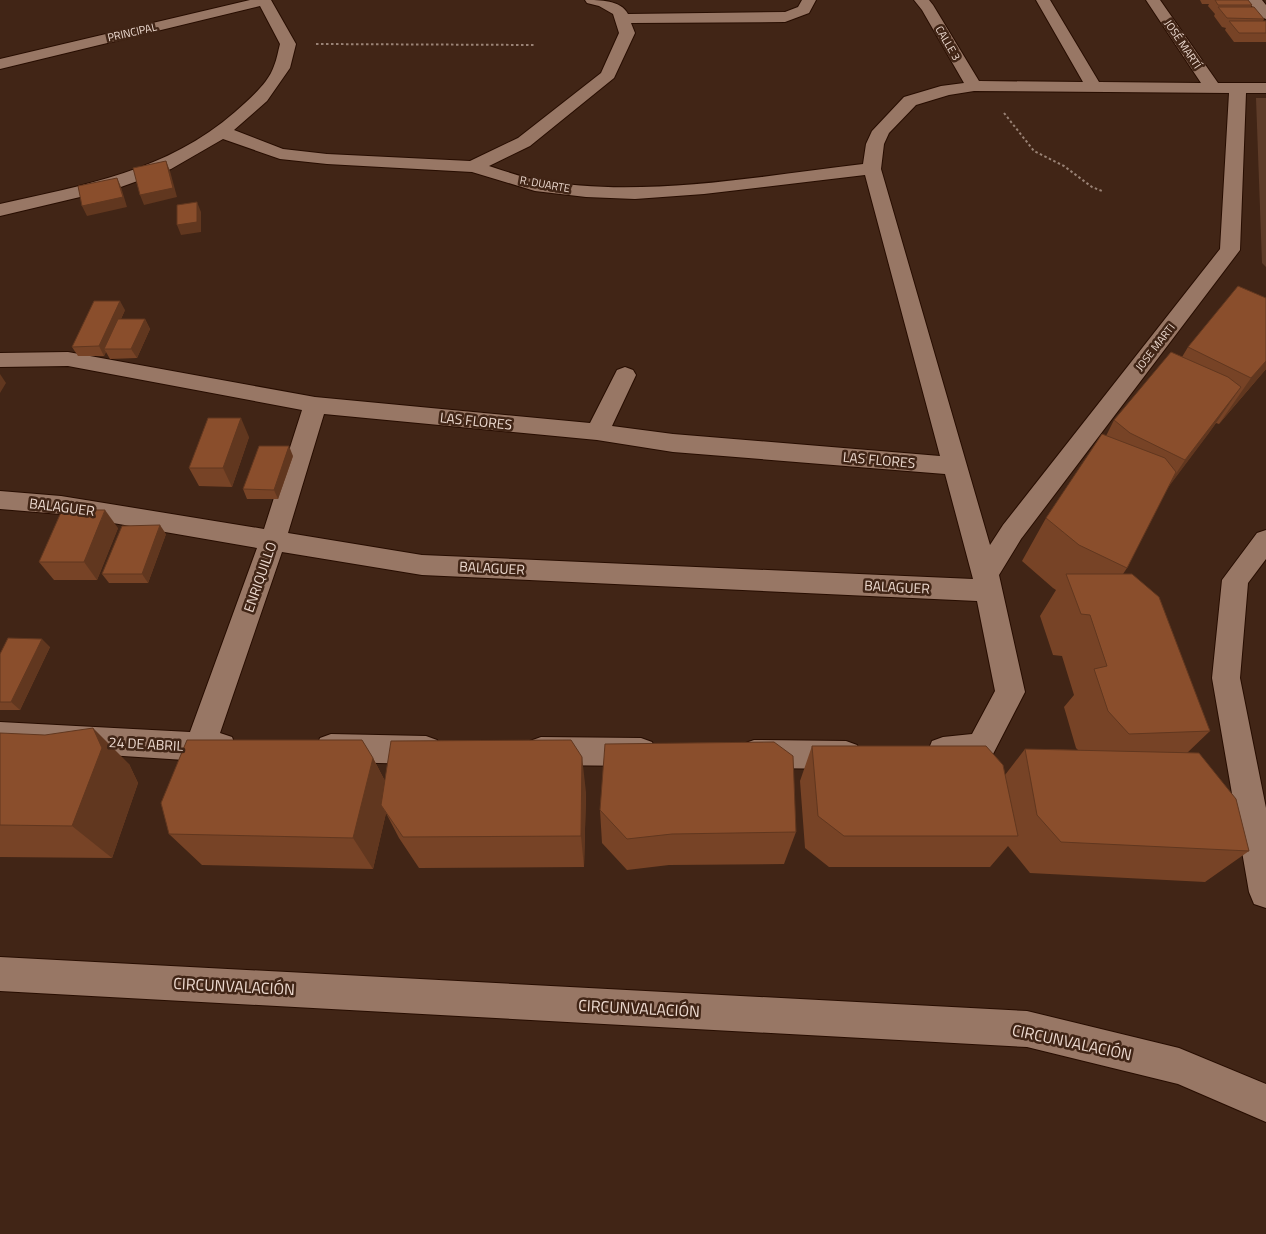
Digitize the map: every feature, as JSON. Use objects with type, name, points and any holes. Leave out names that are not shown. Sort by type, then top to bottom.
[{"type":"street","points":[[0,210],[111,184],[165,165],[222,132],[261,97],[282,68],[288,44],[264,0]]},
{"type":"street","name":"PRINCIPAL","points":[[0,64],[264,0]]},
{"type":"street","points":[[473,167],[524,142],[608,75],[627,33],[620,12],[603,2],[592,0]]},
{"type":"street","points":[[670,18],[676,0]]},
{"type":"street","points":[[623,18],[784,17],[802,13],[808,8],[809,0]]},
{"type":"street","name":"CALLE 3","points":[[921,0],[982,86]]},
{"type":"street","points":[[1043,0],[1094,87]]},
{"type":"street","name":"JOSÉ MARTÍ","points":[[1153,0],[1213,88]]},
{"type":"street","points":[[1254,0],[1266,14]]},
{"type":"street","points":[[915,755],[980,746],[1010,692],[987,582],[872,169],[875,144],[881,131],[910,101],[947,90],[982,86],[1266,88]]},
{"type":"street","name":"JOSE MARTI","points":[[987,582],[1012,532],[1230,250],[1238,88]]},
{"type":"street","name":"R. DUARTE","points":[[222,132],[280,154],[327,160],[473,167],[535,185],[586,191],[635,193],[704,188],[872,169]]},
{"type":"street","name":"LAS FLORES","points":[[0,360],[68,359],[315,405],[597,432],[673,443],[955,466]]},
{"type":"street","points":[[597,432],[625,375]]},
{"type":"street","name":"ENRIQUILLO","points":[[200,747],[274,540],[315,405]]},
{"type":"street","name":"BALAGUER","points":[[0,500],[61,505],[422,565],[987,582]]},
{"type":"street","points":[[1266,540],[1235,580],[1226,678],[1266,892]]},
{"type":"street","name":"24 DE ABRIL","points":[[0,735],[200,747],[250,747]]},
{"type":"street","points":[[299,748],[448,750]]},
{"type":"street","points":[[518,751],[667,753]]},
{"type":"street","points":[[727,754],[876,756]]},
{"type":"street","name":"CIRCUNVALACIÓN","points":[[0,974],[1027,1029],[1179,1066],[1266,1103]]},
{"type":"path","points":[[288,44],[536,45]]},
{"type":"path","points":[[982,86],[1034,151],[1064,166],[1092,187],[1102,190]]},
{"type":"shaded area","points":[[1256,98],[1266,98],[1266,267],[1262,263]]},
{"type":"building","points":[[1215,0],[1248,0],[1252,5],[1218,5]]},
{"type":"building","points":[[1218,7],[1254,7],[1264,19],[1227,18]]},
{"type":"building","points":[[1229,21],[1266,21],[1266,33],[1239,33]]},
{"type":"building","points":[[166,161],[173,188],[140,195],[133,168]]},
{"type":"building","points":[[117,178],[123,197],[82,206],[78,186]]},
{"type":"building","points":[[197,202],[197,222],[177,225],[177,205]]},
{"type":"building","points":[[1238,286],[1266,298],[1266,361],[1251,378],[1188,347]]},
{"type":"building","points":[[94,301],[120,301],[99,346],[72,347]]},
{"type":"building","points":[[118,319],[145,319],[131,349],[104,349]]},
{"type":"building","points":[[1171,352],[1228,377],[1241,387],[1185,460],[1130,433],[1114,420]]},
{"type":"building","points":[[208,418],[241,418],[223,468],[189,468]]},
{"type":"building","points":[[1102,434],[1165,458],[1176,472],[1127,568],[1079,545],[1046,518]]},
{"type":"building","points":[[259,446],[289,446],[274,490],[243,489]]},
{"type":"building","points":[[62,510],[105,510],[84,562],[39,562]]},
{"type":"building","points":[[160,525],[142,574],[102,574],[122,526]]},
{"type":"building","points":[[1066,574],[1132,574],[1159,597],[1210,731],[1129,734],[1108,711],[1094,669],[1107,666],[1090,615],[1081,614]]},
{"type":"building","points":[[8,638],[42,639],[11,702],[0,702],[0,654]]},
{"type":"building","points":[[93,728],[102,748],[72,826],[0,825],[0,733],[45,735]]},
{"type":"building","points":[[187,740],[362,740],[373,758],[353,838],[169,834],[161,803]]},
{"type":"building","points":[[571,740],[582,757],[581,836],[403,837],[381,805],[391,741]]},
{"type":"building","points":[[774,742],[793,756],[796,832],[672,834],[627,839],[600,810],[605,744]]},
{"type":"building","points":[[812,746],[986,746],[1003,765],[1018,836],[844,836],[818,816]]},
{"type":"building","points":[[1025,749],[1199,753],[1236,799],[1249,851],[1061,842],[1037,815]]}]
